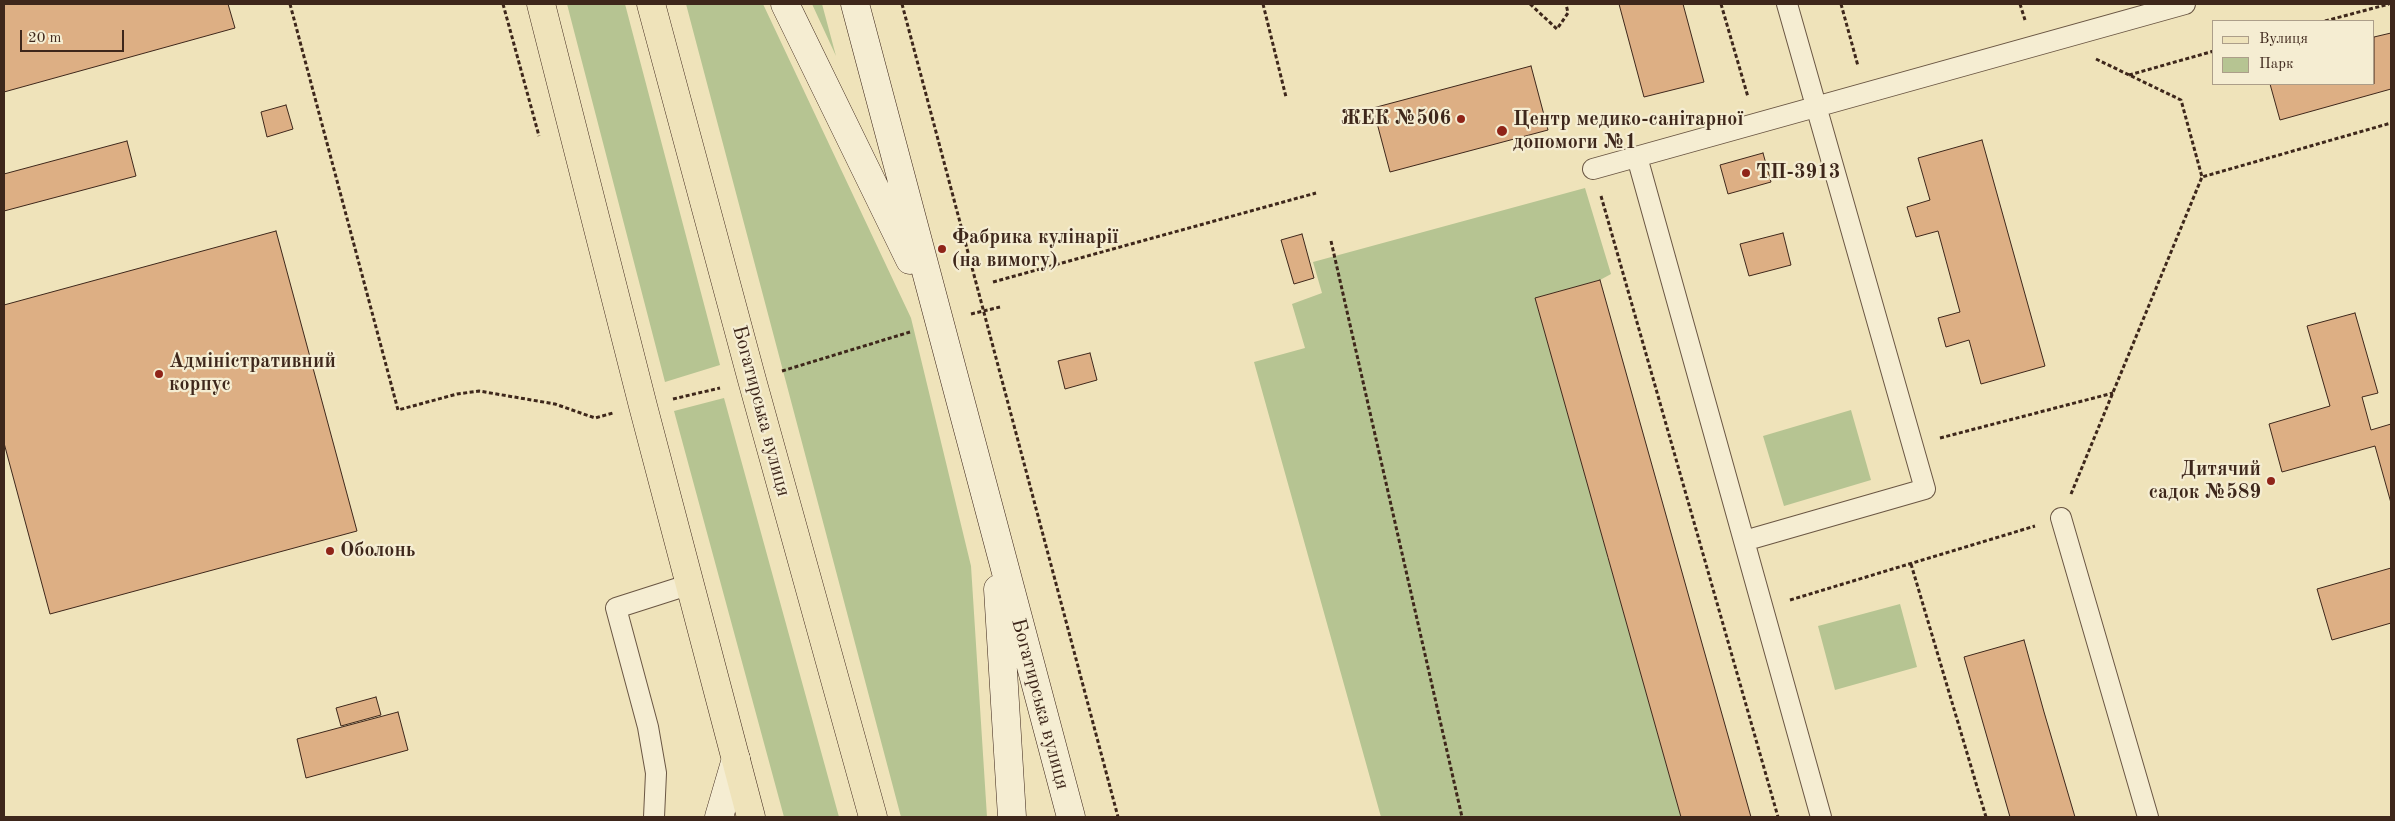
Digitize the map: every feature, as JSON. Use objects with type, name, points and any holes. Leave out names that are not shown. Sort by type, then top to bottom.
[{"type":"main road","points":[[541,4],[643,406],[751,817]]},
{"type":"main road","name":"Богатирська вулиця","points":[[651,4],[752,380],[873,817]]},
{"type":"main road","points":[[785,4],[940,322]]},
{"type":"main road","name":"Богатирська вулиця","points":[[855,4],[1071,817]]},
{"type":"main road","name":"Богатирська вулиця","points":[[994,532],[1012,817]]},
{"type":"main road","points":[[719,817],[736,759]]},
{"type":"lane","points":[[1744,540],[1926,489],[1787,4]]},
{"type":"lane","points":[[1593,169],[2185,4]]},
{"type":"lane","points":[[1636,157],[1822,817]]},
{"type":"lane","points":[[2061,518],[2148,817]]},
{"type":"lane","points":[[654,817],[656,774],[648,727],[616,608],[690,584]]},
{"type":"path","points":[[290,4],[398,410],[457,394],[479,392],[555,404],[595,418],[752,380],[940,322],[1000,307]]},
{"type":"path","points":[[902,4],[1118,817]]},
{"type":"path","points":[[1262,4],[1286,97]]},
{"type":"path","points":[[1530,4],[1557,29],[1568,13],[1566,4]]},
{"type":"path","points":[[1721,4],[1756,124]]},
{"type":"path","points":[[1841,4],[1865,93]]},
{"type":"path","points":[[1763,608],[2061,518],[2202,177],[2181,100],[2027,28],[2020,4]]},
{"type":"path","points":[[2329,20],[2389,4]]},
{"type":"path","points":[[2128,75],[2212,52]]},
{"type":"path","points":[[2202,177],[2391,123]]},
{"type":"path","points":[[1593,169],[1778,817]]},
{"type":"path","points":[[993,282],[1316,193]]},
{"type":"path","points":[[1331,241],[1462,817]]},
{"type":"path","points":[[1913,446],[2113,393]]},
{"type":"path","points":[[1911,564],[1986,817]]},
{"type":"green space","points":[[567,4],[625,4],[720,365],[665,382]]},
{"type":"green space","points":[[686,4],[763,4],[911,318],[971,566],[987,817],[901,817]]},
{"type":"green space","points":[[812,4],[822,4],[836,56]]},
{"type":"green space","points":[[1585,188],[1611,274],[1600,280],[1535,298],[1681,817],[1381,817],[1254,362],[1305,348],[1292,304],[1322,293],[1313,262]]},
{"type":"green space","points":[[724,398],[839,817],[784,817],[674,411]]},
{"type":"green space","points":[[1851,410],[1871,480],[1784,506],[1763,436]]},
{"type":"green space","points":[[1900,604],[1917,667],[1835,690],[1818,626]]},
{"type":"building","points":[[4,4],[228,4],[235,28],[4,92]]},
{"type":"building","points":[[1619,4],[1683,4],[1704,82],[1644,97]]},
{"type":"building","points":[[2391,33],[2391,89],[2280,120],[2270,85],[2375,85],[2375,37]]},
{"type":"building","name":"ЖЕК №506","points":[[1531,66],[1548,130],[1390,172],[1373,108]]},
{"type":"building","points":[[286,105],[293,129],[267,137],[261,112]]},
{"type":"building","points":[[1982,140],[2045,366],[1981,384],[1969,340],[1946,347],[1938,318],[1960,312],[1938,231],[1916,237],[1907,207],[1930,200],[1918,158]]},
{"type":"building","points":[[127,141],[136,176],[4,211],[4,174]]},
{"type":"building","name":"ТП-3913","points":[[1763,153],[1771,182],[1728,194],[1720,165]]},
{"type":"building","name":"Адміністративний корпус","points":[[276,231],[357,531],[50,614],[4,443],[4,305]]},
{"type":"building","points":[[1783,233],[1791,265],[1749,276],[1740,244]]},
{"type":"building","points":[[1302,234],[1314,278],[1294,284],[1281,240]]},
{"type":"building","points":[[1600,280],[1751,817],[1681,817],[1535,298]]},
{"type":"building","points":[[2355,313],[2378,393],[2362,397],[2371,430],[2391,424],[2391,503],[2375,446],[2282,472],[2269,424],[2330,406],[2307,326]]},
{"type":"building","points":[[1090,353],[1097,380],[1065,389],[1058,361]]},
{"type":"building","points":[[2391,568],[2391,623],[2332,640],[2317,589]]},
{"type":"building","points":[[2024,640],[2075,817],[2010,817],[1964,657]]},
{"type":"building","points":[[376,697],[381,715],[341,726],[336,708]]},
{"type":"building","points":[[398,712],[408,750],[306,778],[297,739]]},
{"type":"place","name":"ЖЕК №506","points":[[1461,119]]},
{"type":"place","name":"Центр медико-санітарної допомоги №1","points":[[1502,131]]},
{"type":"place","name":"ТП-3913","points":[[1746,173]]},
{"type":"place","name":"Фабрика кулінарії (на вимогу)","points":[[942,249]]},
{"type":"place","name":"Адміністративний корпус","points":[[159,374]]},
{"type":"place","name":"Дитячий садок №589","points":[[2271,481]]},
{"type":"place","name":"Оболонь","points":[[330,551]]}]
